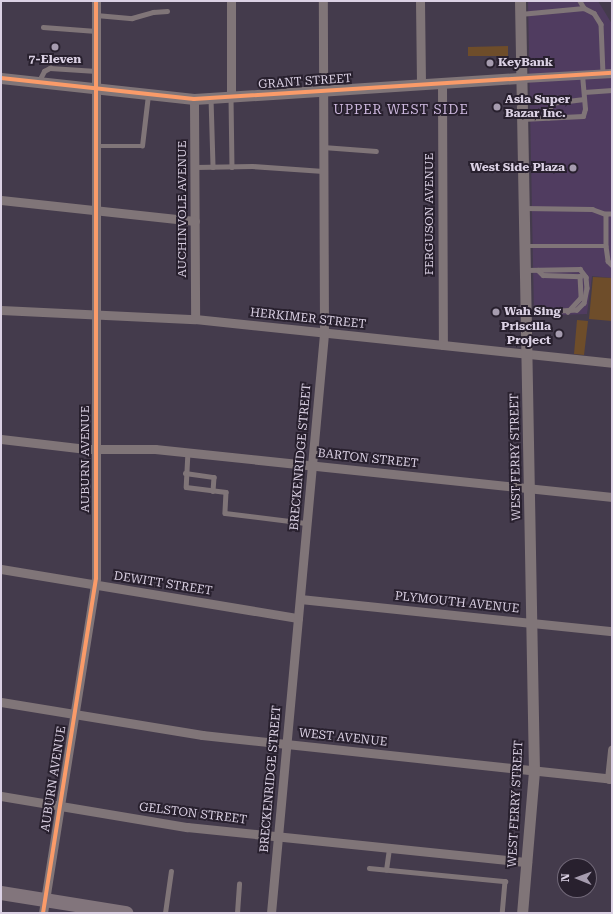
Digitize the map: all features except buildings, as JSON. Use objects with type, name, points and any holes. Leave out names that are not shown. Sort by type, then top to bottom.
[{"type":"main road","points":[[1,893],[44,907],[126,913]]},
{"type":"street","name":"AUBURN AVENUE","points":[[44,907],[95,584],[96,1]]},
{"type":"street","points":[[231,1],[231,97]]},
{"type":"street","name":"BRECKENRIDGE STREET","points":[[271,913],[324,334],[323,1]]},
{"type":"street","points":[[420,1],[421,85]]},
{"type":"street","name":"WEST FERRY STREET","points":[[520,1],[534,771],[522,913]]},
{"type":"street","name":"GRANT STREET","points":[[1,78],[194,100],[607,73]]},
{"type":"street","name":"FERGUSON AVENUE","points":[[442,84],[443,345]]},
{"type":"street","name":"AUCHINVOLE AVENUE","points":[[194,100],[195,319]]},
{"type":"street","points":[[1,200],[195,221]]},
{"type":"street","name":"HERKIMER STREET","points":[[1,310],[195,319],[324,334],[612,363]]},
{"type":"street","name":"BARTON STREET","points":[[1,439],[96,450],[155,449],[188,452],[612,497]]},
{"type":"street","name":"DEWITT STREET","points":[[1,569],[298,618]]},
{"type":"street","name":"PLYMOUTH AVENUE","points":[[300,599],[612,631]]},
{"type":"street","name":"WEST AVENUE","points":[[1,702],[202,735],[611,779]]},
{"type":"street","points":[[611,779],[612,749]]},
{"type":"street","name":"GELSTON STREET","points":[[1,796],[187,827],[527,862]]},
{"type":"lane","points":[[580,1],[584,8]]},
{"type":"lane","points":[[520,14],[584,8],[594,13],[601,24],[607,73]]},
{"type":"lane","points":[[96,15],[132,18],[153,12],[167,11]]},
{"type":"lane","points":[[43,27],[96,31]]},
{"type":"lane","points":[[39,82],[44,71],[50,68],[96,71]]},
{"type":"lane","points":[[522,119],[583,116],[584,92],[582,75]]},
{"type":"lane","points":[[584,92],[612,90]]},
{"type":"lane","points":[[96,146],[142,146],[148,94]]},
{"type":"lane","points":[[231,97],[232,167]]},
{"type":"lane","points":[[211,98],[213,167]]},
{"type":"lane","points":[[548,118],[551,102],[584,99]]},
{"type":"lane","points":[[323,147],[376,151]]},
{"type":"lane","points":[[195,167],[238,167],[323,171]]},
{"type":"lane","points":[[524,208],[592,209],[606,214],[612,214]]},
{"type":"lane","points":[[606,214],[606,246],[608,261],[612,265]]},
{"type":"lane","points":[[525,246],[606,246]]},
{"type":"lane","points":[[525,270],[580,269],[586,277],[584,303],[577,310],[568,312],[526,313]]},
{"type":"lane","points":[[188,452],[185,473],[186,487],[226,492],[224,509],[230,516],[307,524]]},
{"type":"lane","points":[[185,473],[214,477],[212,491]]},
{"type":"lane","points":[[386,870],[389,847]]},
{"type":"lane","points":[[369,868],[505,881],[502,913]]},
{"type":"lane","points":[[165,913],[171,870]]},
{"type":"lane","points":[[237,913],[239,884]]},
{"type":"shaded area","points":[[528,1],[598,1],[612,24],[612,278],[592,276],[587,314],[534,316]]},
{"type":"shaded area","points":[[508,46],[508,56],[468,56],[468,47]]},
{"type":"shaded area","points":[[593,277],[612,278],[612,321],[589,319]]},
{"type":"shaded area","points":[[577,320],[588,321],[584,355],[574,354]]},
{"type":"cycle path","points":[[43,913],[96,578],[96,1]]},
{"type":"cycle path","points":[[1,78],[194,99],[612,73]]},
{"type":"place","name":"7-Eleven","points":[[55,47]]},
{"type":"place","name":"KeyBank","points":[[490,63]]},
{"type":"place","name":"Asia Super Bazar Inc.","points":[[497,107]]},
{"type":"place","name":"West Side Plaza","points":[[573,168]]},
{"type":"place","name":"Wah Sing","points":[[496,312]]},
{"type":"place","name":"Priscilla Project","points":[[559,334]]},
{"type":"district","name":"UPPER WEST SIDE","points":[[401,110]]}]
